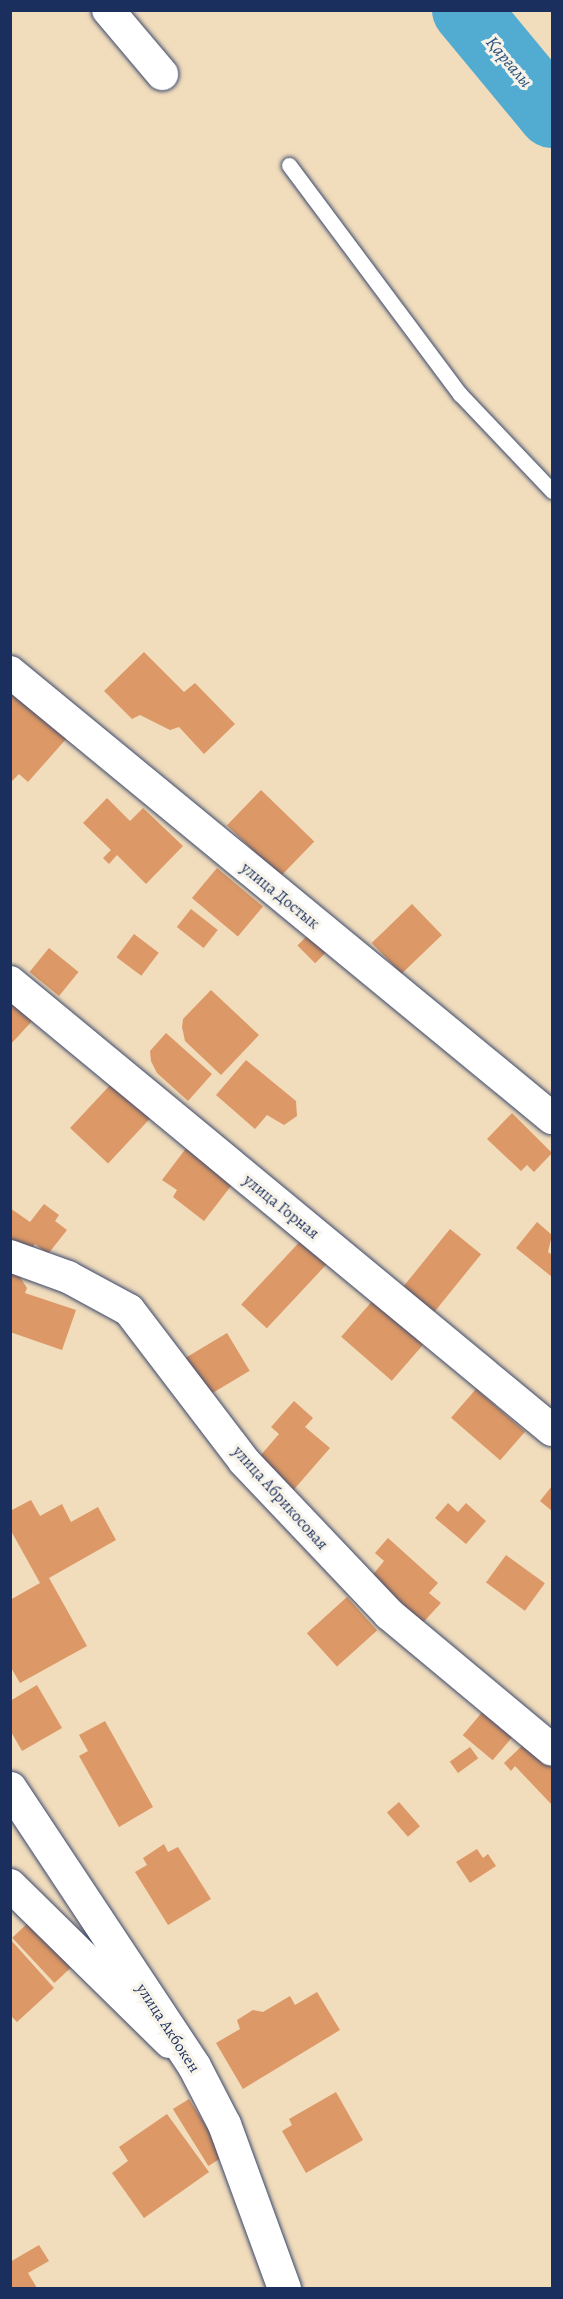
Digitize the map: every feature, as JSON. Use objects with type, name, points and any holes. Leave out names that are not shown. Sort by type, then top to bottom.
[{"type":"street","points":[[108,10],[162,74]]},
{"type":"street","name":"улица Достык","points":[[10,672],[552,1118]]},
{"type":"street","name":"улица Горная","points":[[10,982],[552,1430]]},
{"type":"street","name":"улица Абрикосовая","points":[[10,1256],[68,1276],[129,1310],[244,1461],[389,1614],[546,1733]]},
{"type":"street","name":"улица Акбокен","points":[[10,1788],[194,2066],[224,2124],[284,2289]]},
{"type":"street","points":[[10,1885],[194,2066]]},
{"type":"lane","points":[[289,165],[460,394],[552,491]]},
{"type":"building","points":[[144,652],[184,692],[195,683],[235,724],[204,754],[179,727],[170,730],[140,715],[132,719],[104,691]]},
{"type":"building","points":[[10,687],[67,738],[28,782],[19,774],[10,783]]},
{"type":"building","points":[[261,790],[314,841],[280,877],[227,825]]},
{"type":"building","points":[[107,798],[130,821],[143,808],[183,846],[146,884],[117,855],[109,864],[103,858],[111,850],[83,823]]},
{"type":"building","points":[[217,868],[263,907],[238,936],[192,898]]},
{"type":"building","points":[[412,904],[442,935],[402,974],[372,943]]},
{"type":"building","points":[[191,909],[218,930],[204,948],[177,927]]},
{"type":"building","points":[[313,930],[331,948],[315,963],[297,946]]},
{"type":"building","points":[[134,934],[159,953],[141,976],[117,957]]},
{"type":"building","points":[[49,948],[79,972],[59,996],[29,972]]},
{"type":"building","points":[[211,990],[259,1035],[221,1075],[185,1041],[182,1027],[183,1019]]},
{"type":"building","points":[[10,1000],[33,1020],[10,1045]]},
{"type":"building","points":[[166,1033],[212,1074],[188,1101],[157,1073],[151,1061],[150,1051]]},
{"type":"building","points":[[246,1060],[296,1101],[297,1116],[284,1125],[267,1115],[255,1129],[216,1095]]},
{"type":"building","points":[[113,1082],[151,1117],[108,1164],[70,1128]]},
{"type":"building","points":[[512,1113],[552,1153],[534,1172],[527,1165],[521,1171],[487,1139]]},
{"type":"building","points":[[187,1147],[234,1182],[204,1221],[173,1197],[177,1190],[162,1180]]},
{"type":"building","points":[[44,1204],[59,1215],[55,1221],[67,1230],[48,1254],[35,1244],[23,1260],[10,1251],[10,1208],[30,1222]]},
{"type":"building","points":[[537,1222],[552,1235],[548,1252],[552,1255],[552,1277],[516,1248]]},
{"type":"building","points":[[450,1229],[481,1254],[435,1312],[403,1287]]},
{"type":"building","points":[[306,1235],[332,1259],[267,1328],[241,1304]]},
{"type":"building","points":[[16,1271],[27,1288],[25,1293],[76,1310],[62,1350],[10,1332],[10,1274]]},
{"type":"building","points":[[374,1299],[425,1343],[392,1381],[341,1337]]},
{"type":"building","points":[[227,1333],[250,1371],[203,1399],[181,1361]]},
{"type":"building","points":[[476,1389],[525,1432],[500,1460],[451,1418]]},
{"type":"building","points":[[294,1401],[313,1418],[305,1427],[330,1448],[290,1494],[254,1463],[279,1434],[271,1427]]},
{"type":"building","points":[[552,1486],[552,1511],[540,1501]]},
{"type":"building","points":[[31,1500],[40,1516],[62,1504],[71,1522],[98,1507],[116,1540],[49,1578],[87,1646],[20,1683],[10,1666],[10,1600],[40,1583],[10,1529],[10,1511]]},
{"type":"building","points":[[448,1503],[458,1512],[466,1503],[486,1521],[466,1544],[435,1518]]},
{"type":"building","points":[[388,1538],[438,1583],[429,1593],[441,1603],[417,1629],[371,1577],[384,1561],[375,1553]]},
{"type":"building","points":[[506,1555],[545,1583],[525,1611],[486,1583]]},
{"type":"building","points":[[347,1597],[377,1630],[337,1667],[307,1633]]},
{"type":"building","points":[[37,1685],[62,1728],[22,1751],[10,1730],[10,1701]]},
{"type":"building","points":[[484,1710],[514,1735],[493,1760],[463,1735]]},
{"type":"building","points":[[105,1721],[153,1807],[119,1827],[79,1756],[88,1751],[79,1735]]},
{"type":"building","points":[[528,1740],[552,1765],[552,1805],[515,1766],[511,1771],[504,1763]]},
{"type":"building","points":[[470,1747],[478,1758],[458,1773],[450,1762]]},
{"type":"building","points":[[399,1802],[420,1826],[408,1837],[387,1812]]},
{"type":"building","points":[[164,1844],[168,1852],[178,1847],[211,1899],[168,1925],[135,1872],[147,1865],[143,1858]]},
{"type":"building","points":[[477,1849],[483,1858],[488,1854],[496,1866],[470,1883],[456,1862]]},
{"type":"building","points":[[29,1922],[71,1967],[54,1983],[12,1938]]},
{"type":"building","points":[[10,1939],[54,1988],[17,2022],[10,2015]]},
{"type":"building","points":[[317,1992],[340,2030],[243,2089],[216,2043],[240,2029],[237,2020],[253,2010],[263,2012],[290,1996],[295,2005]]},
{"type":"building","points":[[336,2092],[363,2140],[306,2173],[282,2131],[292,2125],[289,2119]]},
{"type":"building","points":[[189,2099],[225,2156],[208,2166],[173,2109]]},
{"type":"building","points":[[167,2114],[209,2172],[144,2218],[112,2173],[128,2161],[119,2147]]},
{"type":"building","points":[[39,2245],[49,2261],[28,2273],[37,2288],[10,2288],[10,2262]]},
{"type":"waterway","name":"Қарғалы","points":[[466,10],[552,114]]}]
